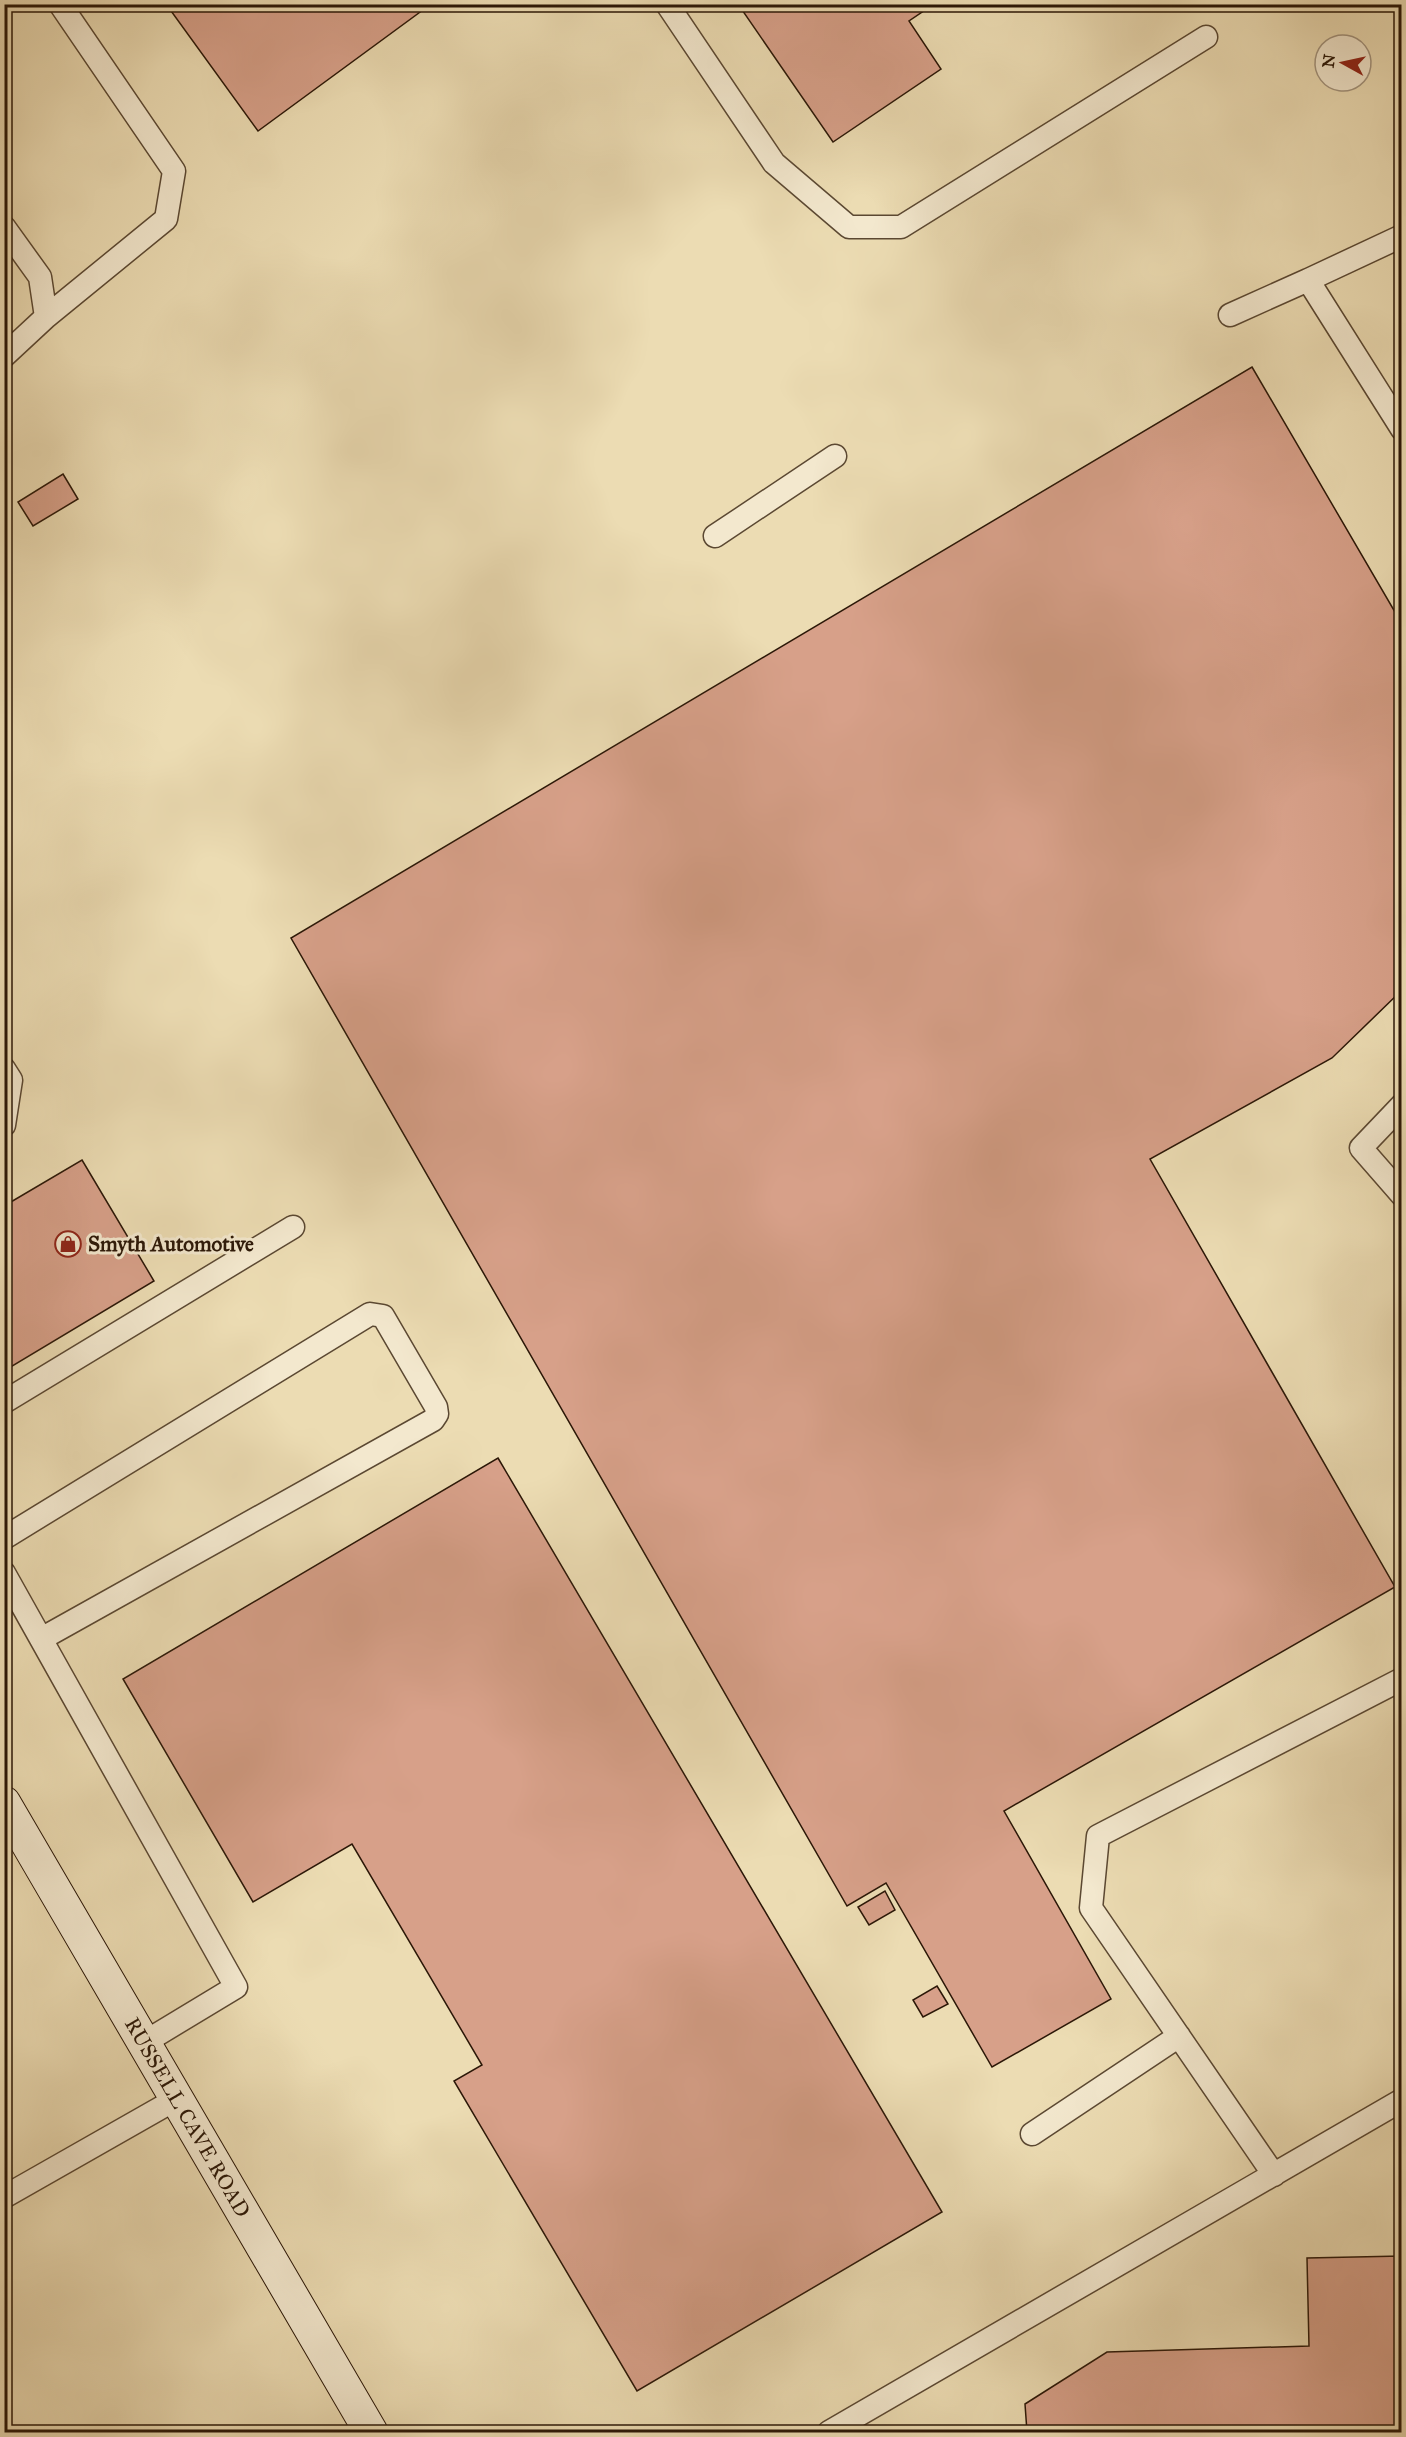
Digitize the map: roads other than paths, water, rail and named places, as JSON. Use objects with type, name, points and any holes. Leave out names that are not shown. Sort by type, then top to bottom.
[{"type":"street","name":"RUSSELL CAVE ROAD","points":[[4,1803],[178,2098],[371,2433]]},
{"type":"lane","points":[[4,356],[46,317],[166,219],[174,171],[60,4]]},
{"type":"lane","points":[[667,4],[774,163],[849,227],[901,227],[1206,37]]},
{"type":"lane","points":[[4,227],[40,277],[46,317]]},
{"type":"lane","points":[[1230,315],[1401,236]]},
{"type":"lane","points":[[1308,280],[1401,429]]},
{"type":"lane","points":[[715,537],[835,456]]},
{"type":"lane","points":[[4,1069],[11,1080],[4,1125]]},
{"type":"lane","points":[[1401,1105],[1361,1148],[1401,1195]]},
{"type":"lane","points":[[4,1402],[293,1227]]},
{"type":"lane","points":[[4,1538],[370,1314],[383,1316],[436,1407],[437,1414],[433,1420],[41,1639]]},
{"type":"lane","points":[[4,1573],[236,1987],[145,2042]]},
{"type":"lane","points":[[1274,2175],[1091,1908],[1098,1836],[1401,1679]]},
{"type":"lane","points":[[1032,2134],[1179,2036]]},
{"type":"lane","points":[[4,2197],[178,2098]]},
{"type":"lane","points":[[829,2433],[1401,2100]]},
{"type":"place","name":"Smyth Automotive","points":[[68,1244]]}]
